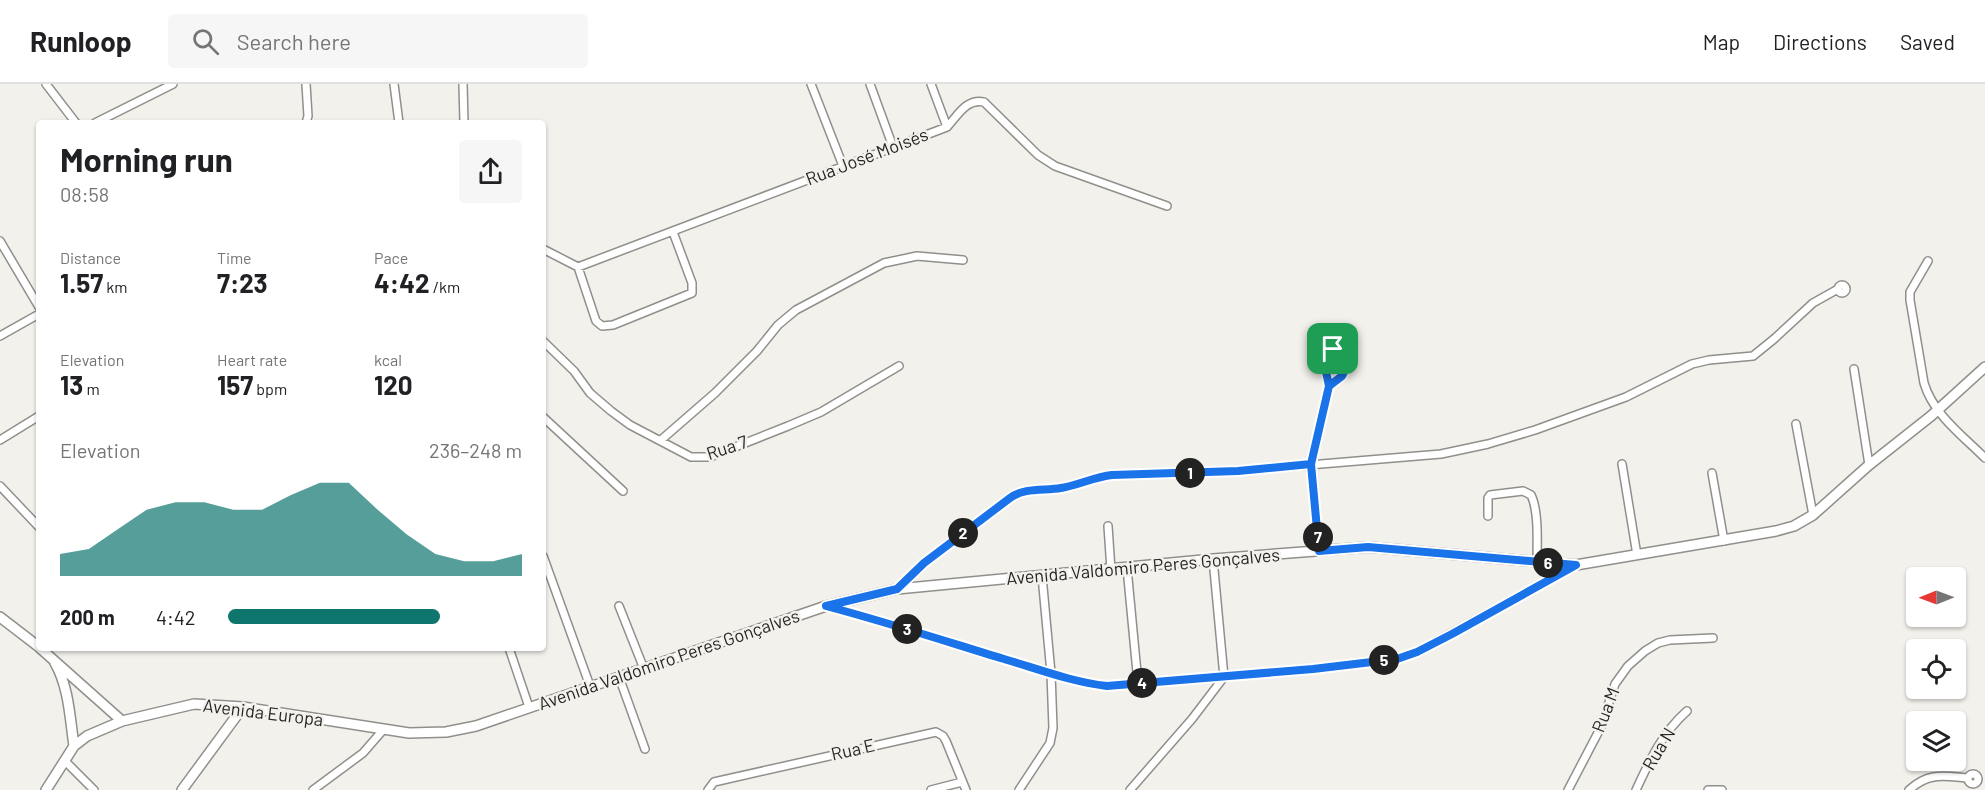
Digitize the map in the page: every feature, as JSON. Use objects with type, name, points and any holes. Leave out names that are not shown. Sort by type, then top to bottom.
[{"type":"street","points":[[101,120],[173,84]]},
{"type":"street","points":[[306,84],[307,120]]},
{"type":"street","points":[[394,84],[399,120]]},
{"type":"street","points":[[463,84],[464,120]]},
{"type":"street","points":[[811,84],[843,166]]},
{"type":"street","points":[[870,84],[893,147]]},
{"type":"street","points":[[930,84],[948,127]]},
{"type":"street","points":[[50,85],[74,120]]},
{"type":"street","name":"Rua José Moisés","points":[[578,267],[948,127],[970,102],[975,100],[984,102],[1038,155],[1055,166],[1167,206]]},
{"type":"street","points":[[546,251],[578,267],[596,321],[602,326],[613,325],[692,293],[692,283],[673,232]]},
{"type":"street","points":[[0,241],[36,302]]},
{"type":"street","points":[[661,440],[715,393],[757,351],[778,325],[795,310],[884,263],[916,256],[963,260]]},
{"type":"street","points":[[1928,261],[1911,292],[1911,308],[1924,383],[1937,410],[1985,458]]},
{"type":"street","points":[[897,589],[938,552],[1020,492],[1062,488],[1112,475],[1238,471],[1441,454],[1488,444],[1535,430],[1626,397],[1692,364],[1753,356],[1813,303],[1838,289]]},
{"type":"street","points":[[0,336],[36,316]]},
{"type":"street","name":"Rua 7","points":[[546,344],[574,371],[597,399],[630,425],[661,440],[686,456],[710,457],[822,411],[899,366]]},
{"type":"street","points":[[1319,551],[1311,464],[1329,386],[1325,359],[1329,351],[1338,349],[1346,355],[1346,368],[1342,376],[1329,386]]},
{"type":"street","name":"Avenida Valdomiro Peres Gonçalves","points":[[476,726],[826,606],[897,589],[1213,559],[1368,547],[1576,565],[1776,531],[1794,526],[1813,515],[1985,367]]},
{"type":"street","points":[[1854,369],[1869,465]]},
{"type":"street","points":[[0,440],[36,418]]},
{"type":"street","points":[[546,420],[623,492]]},
{"type":"street","points":[[1796,424],[1813,515]]},
{"type":"street","points":[[1622,464],[1637,555]]},
{"type":"street","points":[[1712,473],[1724,541]]},
{"type":"street","points":[[0,486],[36,525]]},
{"type":"street","points":[[1488,516],[1490,495],[1523,491],[1531,495],[1536,519],[1537,562]]},
{"type":"street","points":[[1107,526],[1112,570]]},
{"type":"street","points":[[1130,790],[1192,720],[1224,677],[1213,559]]},
{"type":"street","points":[[546,564],[590,687]]},
{"type":"street","points":[[826,606],[1051,673],[1107,686],[1224,677],[1397,659],[1435,643],[1576,565]]},
{"type":"street","points":[[1127,568],[1138,683]]},
{"type":"street","points":[[1019,790],[1050,743],[1053,728],[1054,709],[1042,576]]},
{"type":"street","points":[[854,600],[856,614]]},
{"type":"street","points":[[619,606],[644,669]]},
{"type":"street","points":[[0,617],[36,645]]},
{"type":"street","name":"Rua M","points":[[1568,790],[1601,727],[1619,677],[1637,658],[1658,643],[1670,640],[1713,638]]},
{"type":"street","points":[[44,651],[122,721]]},
{"type":"street","points":[[510,651],[529,707]]},
{"type":"street","points":[[46,790],[66,762],[74,746],[66,693],[60,671],[50,656]]},
{"type":"street","points":[[619,677],[645,749]]},
{"type":"street","points":[[66,693],[73,684],[81,683]]},
{"type":"street","name":"Avenida Europa","points":[[74,746],[97,731],[122,721],[194,704],[243,707],[383,730],[431,733],[476,726]]},
{"type":"street","points":[[182,790],[243,707]]},
{"type":"street","name":"Rua N","points":[[1636,790],[1658,744],[1670,727],[1687,711]]},
{"type":"street","points":[[313,790],[363,753],[383,730]]},
{"type":"street","name":"Rua E","points":[[708,790],[714,782],[936,732],[946,741],[966,790]]},
{"type":"street","points":[[66,762],[94,790]]},
{"type":"street","points":[[1909,790],[1925,778],[1968,778]]},
{"type":"street","points":[[328,779],[330,790]]},
{"type":"street","points":[[931,790],[962,782]]},
{"type":"street","points":[[1708,790],[1722,790]]},
{"type":"green space","points":[[1332,354],[1340,355],[1344,360],[1343,370],[1331,382],[1327,361]]},
{"type":"route","points":[[1333,349],[1328,352],[1324,362],[1329,386],[1311,464],[1238,471],[1112,475],[1062,488],[1020,492],[924,563],[897,589],[826,606],[1051,673],[1107,686],[1313,669],[1397,659],[1417,652],[1452,634],[1576,565],[1368,547],[1319,551],[1311,464],[1329,386],[1344,374],[1347,363],[1346,355],[1340,350],[1333,349]]}]
